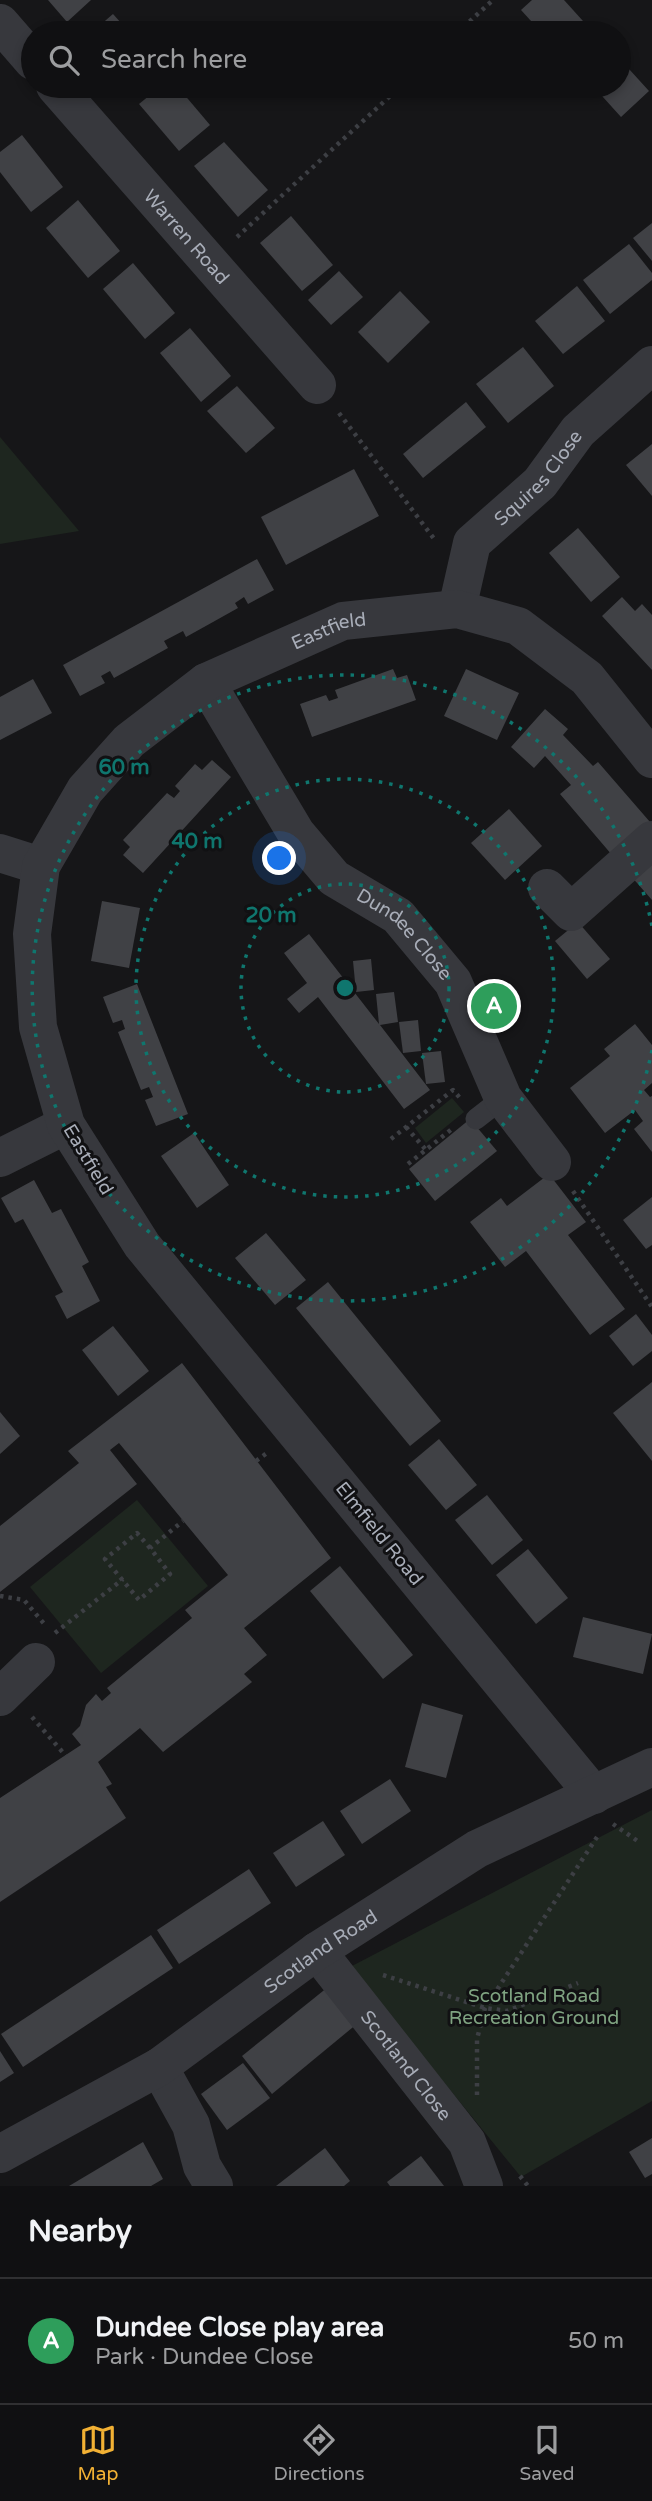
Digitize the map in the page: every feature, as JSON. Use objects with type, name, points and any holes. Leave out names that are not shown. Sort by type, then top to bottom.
[{"type":"street","points":[[0,23],[21,47]]},
{"type":"street","name":"Warren Road","points":[[66,98],[317,385]]},
{"type":"street","name":"Squires Close","points":[[457,609],[472,543],[540,483],[578,431],[652,365]]},
{"type":"street","name":"Eastfield","points":[[165,1272],[142,1245],[66,1125],[38,1027],[32,934],[41,866],[85,790],[129,741],[206,682],[343,621],[457,609],[518,626],[587,678],[652,759]]},
{"type":"street","name":"Dundee Close","points":[[206,682],[296,833],[334,878],[398,916],[453,982],[477,1111],[552,1162]]},
{"type":"street","points":[[547,888],[571,912],[652,841]]},
{"type":"street","points":[[0,853],[41,866]]},
{"type":"street","points":[[0,1158],[66,1125]]},
{"type":"street","name":"Elmfield Road","points":[[165,1272],[601,1815]]},
{"type":"street","points":[[4,1693],[45,1648]]},
{"type":"street","name":"Scotland Road","points":[[0,2154],[159,2067],[317,1951],[477,1849],[601,1815],[652,1767]]},
{"type":"street","name":"Scotland Close","points":[[317,1951],[467,2142],[484,2186]]},
{"type":"street","points":[[159,2067],[191,2125],[202,2166],[214,2186]]},
{"type":"path","points":[[470,21],[493,0]]},
{"type":"path","points":[[211,262],[388,98]]},
{"type":"path","points":[[317,385],[442,549]]},
{"type":"path","points":[[391,1139],[453,1090],[477,1111],[408,1164]]},
{"type":"path","points":[[406,1127],[426,1150]]},
{"type":"path","points":[[552,1162],[652,1307]]},
{"type":"path","points":[[150,1548],[183,1521]]},
{"type":"path","points":[[136,1533],[150,1548],[170,1574],[139,1600],[106,1559],[136,1533]]},
{"type":"path","points":[[0,1596],[24,1600],[45,1648],[123,1579]]},
{"type":"path","points":[[4,1693],[66,1756]]},
{"type":"path","points":[[477,2100],[477,2039],[485,2008],[601,1815],[639,1842]]},
{"type":"path","points":[[381,1974],[485,2008],[507,2011],[578,1983]]},
{"type":"green space","points":[[0,437],[79,531],[0,544]]},
{"type":"green space","points":[[452,1098],[464,1112],[426,1143],[415,1128]]},
{"type":"green space","points":[[137,1500],[208,1586],[101,1673],[30,1587]]},
{"type":"green space","name":"Scotland Road Recreation Ground","points":[[652,1810],[652,2101],[521,2177],[350,1967]]},
{"type":"building","points":[[48,0],[91,0],[68,21]]},
{"type":"building","points":[[532,0],[564,0],[583,21],[531,21],[521,10]]},
{"type":"building","points":[[113,14],[119,21],[105,21]]},
{"type":"building","points":[[631,71],[649,91],[621,117],[604,98],[631,98]]},
{"type":"building","points":[[146,98],[187,98],[210,125],[179,151],[139,104]]},
{"type":"building","points":[[22,135],[63,187],[31,212],[0,172],[0,152]]},
{"type":"building","points":[[224,142],[268,190],[238,217],[194,166]]},
{"type":"building","points":[[78,200],[120,251],[88,278],[46,228]]},
{"type":"building","points":[[291,216],[333,265],[302,291],[260,243]]},
{"type":"building","points":[[652,223],[652,261],[633,238]]},
{"type":"building","points":[[629,244],[652,273],[652,280],[610,314],[583,280]]},
{"type":"building","points":[[133,263],[175,313],[145,339],[103,289]]},
{"type":"building","points":[[339,271],[363,297],[331,325],[308,300]]},
{"type":"building","points":[[577,286],[605,321],[563,354],[535,321]]},
{"type":"building","points":[[400,291],[430,322],[388,363],[358,332]]},
{"type":"building","points":[[190,328],[231,376],[201,402],[160,353]]},
{"type":"building","points":[[523,347],[554,386],[508,423],[476,384]]},
{"type":"building","points":[[237,386],[275,428],[246,453],[207,411]]},
{"type":"building","points":[[466,402],[486,427],[423,478],[403,454]]},
{"type":"building","points":[[652,444],[652,496],[626,465]]},
{"type":"building","points":[[354,469],[379,516],[286,565],[261,517]]},
{"type":"building","points":[[578,528],[620,577],[591,602],[549,553]]},
{"type":"building","points":[[257,559],[274,590],[248,604],[244,597],[235,603],[238,608],[186,637],[183,631],[164,641],[168,648],[114,678],[110,671],[101,676],[105,683],[80,696],[63,665]]},
{"type":"building","points":[[622,597],[635,611],[642,604],[652,615],[652,670],[602,616]]},
{"type":"building","points":[[393,669],[397,678],[407,675],[416,700],[312,737],[300,704],[326,695],[329,701],[338,698],[335,690]]},
{"type":"building","points":[[466,669],[519,693],[497,740],[444,716]]},
{"type":"building","points":[[33,679],[52,713],[0,740],[0,697]]},
{"type":"building","points":[[545,709],[568,729],[563,735],[593,766],[598,762],[650,822],[612,855],[560,794],[571,785],[545,756],[534,768],[511,747]]},
{"type":"building","points":[[212,760],[231,777],[143,873],[123,855],[130,847],[123,840],[167,793],[174,798],[180,791],[175,786],[195,764],[202,770]]},
{"type":"building","points":[[509,809],[542,846],[505,880],[471,843]]},
{"type":"building","points":[[652,856],[652,900],[630,875]]},
{"type":"building","points":[[102,901],[140,908],[129,968],[91,961]]},
{"type":"building","points":[[578,922],[610,959],[587,979],[555,941]]},
{"type":"building","points":[[309,934],[379,1024],[376,994],[394,992],[398,1022],[380,1025],[430,1090],[404,1109],[318,997],[299,1013],[287,999],[307,983],[284,953]]},
{"type":"building","points":[[371,959],[374,990],[356,992],[353,961]]},
{"type":"building","points":[[137,984],[188,1114],[156,1126],[145,1100],[153,1097],[149,1087],[141,1090],[118,1032],[125,1029],[122,1020],[113,1023],[103,997]]},
{"type":"building","points":[[418,1020],[421,1051],[403,1053],[399,1022]]},
{"type":"building","points":[[635,1024],[652,1045],[652,1083],[644,1090],[652,1096],[652,1152],[634,1129],[643,1121],[635,1110],[605,1133],[570,1088],[610,1056],[604,1049]]},
{"type":"building","points":[[441,1051],[445,1082],[426,1084],[422,1053]]},
{"type":"building","points":[[470,1119],[497,1151],[435,1201],[409,1169]]},
{"type":"building","points":[[194,1133],[229,1185],[197,1208],[161,1156]]},
{"type":"building","points":[[549,1174],[586,1222],[568,1235],[625,1309],[590,1335],[526,1251],[505,1267],[470,1222],[501,1198],[507,1206]]},
{"type":"building","points":[[34,1180],[52,1213],[61,1209],[89,1262],[82,1266],[100,1301],[67,1319],[55,1296],[63,1292],[23,1219],[15,1223],[1,1198]]},
{"type":"building","points":[[652,1197],[652,1245],[646,1249],[623,1220]]},
{"type":"building","points":[[266,1233],[306,1280],[275,1305],[235,1258]]},
{"type":"building","points":[[328,1282],[441,1421],[410,1446],[296,1308]]},
{"type":"building","points":[[636,1314],[652,1335],[652,1351],[633,1366],[609,1336]]},
{"type":"building","points":[[113,1326],[149,1371],[118,1396],[82,1350]]},
{"type":"building","points":[[182,1363],[331,1558],[244,1628],[267,1655],[244,1674],[252,1682],[163,1752],[140,1728],[98,1762],[112,1784],[106,1787],[126,1818],[0,1902],[0,1798],[81,1745],[72,1734],[80,1726],[86,1705],[96,1694],[102,1701],[111,1693],[107,1688],[192,1618],[185,1610],[228,1575],[119,1443],[110,1450],[137,1484],[0,1592],[0,1526],[79,1463],[68,1451]]},
{"type":"building","points":[[652,1382],[652,1461],[613,1413]]},
{"type":"building","points":[[0,1412],[20,1436],[0,1454]]},
{"type":"building","points":[[439,1439],[477,1485],[446,1510],[408,1465]]},
{"type":"building","points":[[487,1495],[523,1540],[492,1565],[455,1520]]},
{"type":"building","points":[[528,1549],[568,1598],[536,1624],[496,1575]]},
{"type":"building","points":[[340,1566],[413,1655],[383,1679],[310,1591]]},
{"type":"building","points":[[583,1617],[652,1634],[643,1674],[573,1657]]},
{"type":"building","points":[[422,1703],[463,1715],[446,1778],[405,1767]]},
{"type":"building","points":[[390,1779],[411,1811],[362,1844],[340,1811]]},
{"type":"building","points":[[323,1821],[345,1855],[296,1887],[273,1853]]},
{"type":"building","points":[[249,1869],[271,1903],[179,1964],[157,1930]]},
{"type":"building","points":[[151,1935],[173,1968],[23,2067],[1,2034]]},
{"type":"building","points":[[328,1987],[358,2023],[272,2094],[242,2056]]},
{"type":"building","points":[[0,2051],[14,2073],[0,2082]]},
{"type":"building","points":[[243,2063],[270,2098],[227,2130],[201,2094]]},
{"type":"building","points":[[652,2138],[652,2174],[645,2178],[629,2152]]},
{"type":"building","points":[[143,2142],[163,2179],[151,2186],[69,2186]]},
{"type":"building","points":[[325,2148],[350,2181],[344,2186],[276,2186]]},
{"type":"building","points":[[421,2156],[444,2186],[390,2186],[387,2182]]},
{"type":"place","name":"Dundee Close play area","points":[[494,1006]]}]
